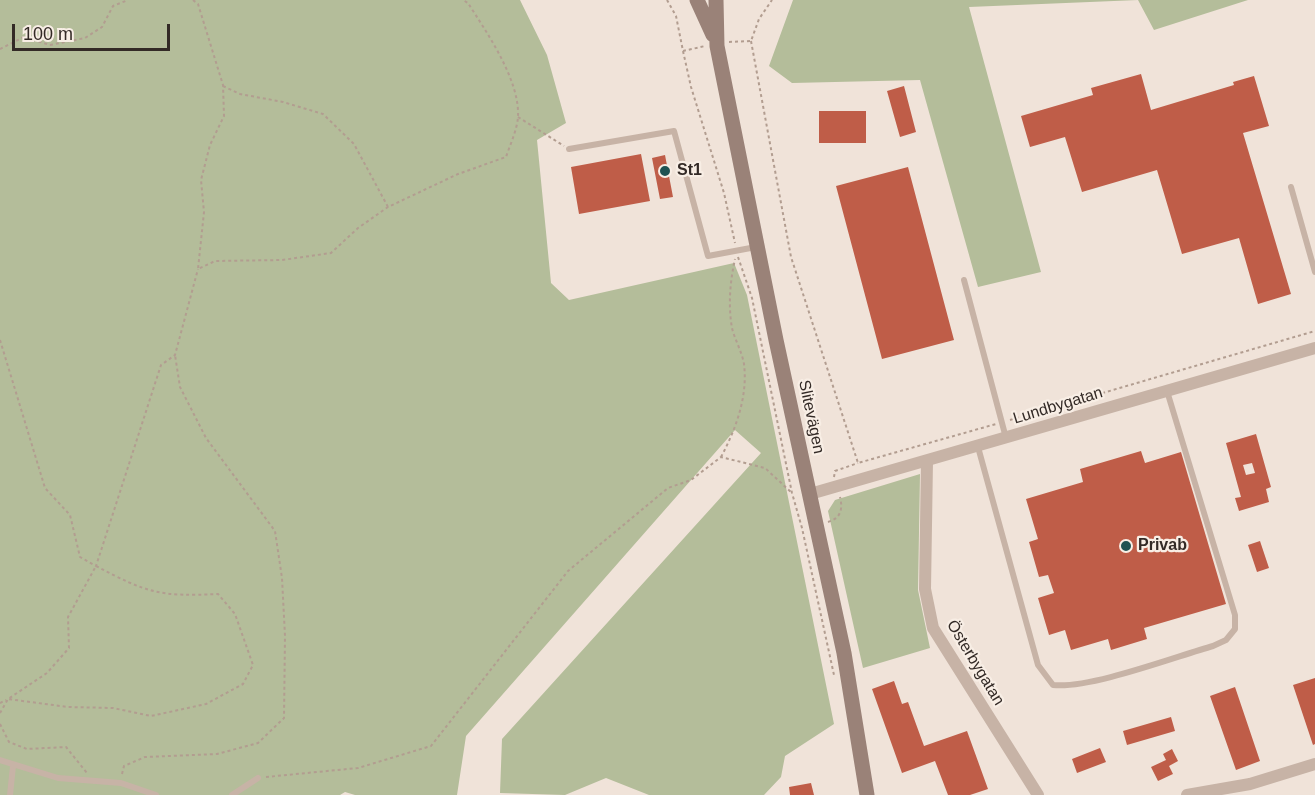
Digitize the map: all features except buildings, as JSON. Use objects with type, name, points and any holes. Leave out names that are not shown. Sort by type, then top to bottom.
[{"type":"main road","name":"Slitevägen","points":[[697,0],[717,45]]},
{"type":"main road","name":"Slitevägen","points":[[716,0],[717,45],[756,247],[844,653],[867,795]]},
{"type":"street","name":"Lundbygatan","points":[[810,494],[1315,348]]},
{"type":"street","name":"Österbygatan","points":[[927,462],[926,589],[933,628],[1038,795]]},
{"type":"street","points":[[1187,795],[1250,784],[1315,764]]},
{"type":"lane","points":[[569,149],[674,131],[708,256],[756,247]]},
{"type":"lane","points":[[1291,187],[1315,272]]},
{"type":"lane","points":[[964,280],[1006,438]]},
{"type":"lane","points":[[978,447],[1038,665],[1053,685],[1065,686],[1090,681],[1213,646],[1226,640],[1235,629],[1235,615],[1167,391]]},
{"type":"lane","points":[[0,760],[13,766],[58,778],[121,783],[156,795]]},
{"type":"lane","points":[[10,795],[13,766]]},
{"type":"lane","points":[[232,795],[258,778]]},
{"type":"path","points":[[0,49],[24,37],[51,45],[85,38],[102,27],[113,6],[128,0]]},
{"type":"path","points":[[121,783],[124,766],[145,757],[217,754],[258,742],[284,718],[285,636],[282,578],[275,531],[206,438],[180,387],[175,355],[198,269],[204,212],[201,180],[210,145],[224,116],[223,86],[198,4],[193,0]]},
{"type":"path","points":[[198,269],[215,261],[282,260],[331,253],[358,228],[388,207],[458,174],[506,158],[518,117],[511,81],[490,39],[468,3],[462,0]]},
{"type":"path","points":[[667,0],[676,16],[691,87],[724,193],[739,264],[752,298],[792,494],[802,528],[836,686]]},
{"type":"path","points":[[772,0],[759,19],[751,41],[791,257],[858,463],[1315,331]]},
{"type":"path","points":[[683,51],[751,41]]},
{"type":"path","points":[[223,86],[240,94],[284,102],[323,114],[354,144],[388,207]]},
{"type":"path","points":[[518,117],[569,149]]},
{"type":"path","points":[[258,778],[358,768],[431,746],[568,571],[668,488],[691,480],[721,456],[735,430],[743,386],[744,363],[732,327],[729,285],[737,251]]},
{"type":"path","points":[[0,340],[45,488],[70,515],[80,557],[137,588],[174,597],[218,594],[235,614],[253,665],[243,684],[206,704],[151,716],[113,708],[68,707],[8,699]]},
{"type":"path","points":[[0,703],[47,673],[69,648],[68,617],[96,566],[161,365],[175,355]]},
{"type":"path","points":[[721,456],[765,468],[792,494]]},
{"type":"path","points":[[0,713],[8,699]]},
{"type":"path","points":[[0,724],[9,742],[27,749],[66,747],[93,780]]},
{"type":"green space","points":[[0,0],[520,0],[547,55],[566,123],[537,140],[551,283],[569,300],[734,263],[747,295],[834,724],[785,756],[781,777],[764,795],[649,795],[606,778],[565,795],[500,793],[502,739],[761,453],[735,430],[466,736],[457,795],[355,795],[345,792],[340,795],[0,795]]},
{"type":"green space","points":[[793,0],[1138,0],[969,7],[1041,272],[978,287],[920,80],[792,83],[769,66]]},
{"type":"green space","points":[[1138,0],[1248,0],[1154,30]]},
{"type":"green space","points":[[920,474],[918,590],[930,648],[863,668],[828,511],[835,500]]},
{"type":"place","name":"St1","points":[[665,171]]},
{"type":"place","name":"Privab","points":[[1126,546]]}]
